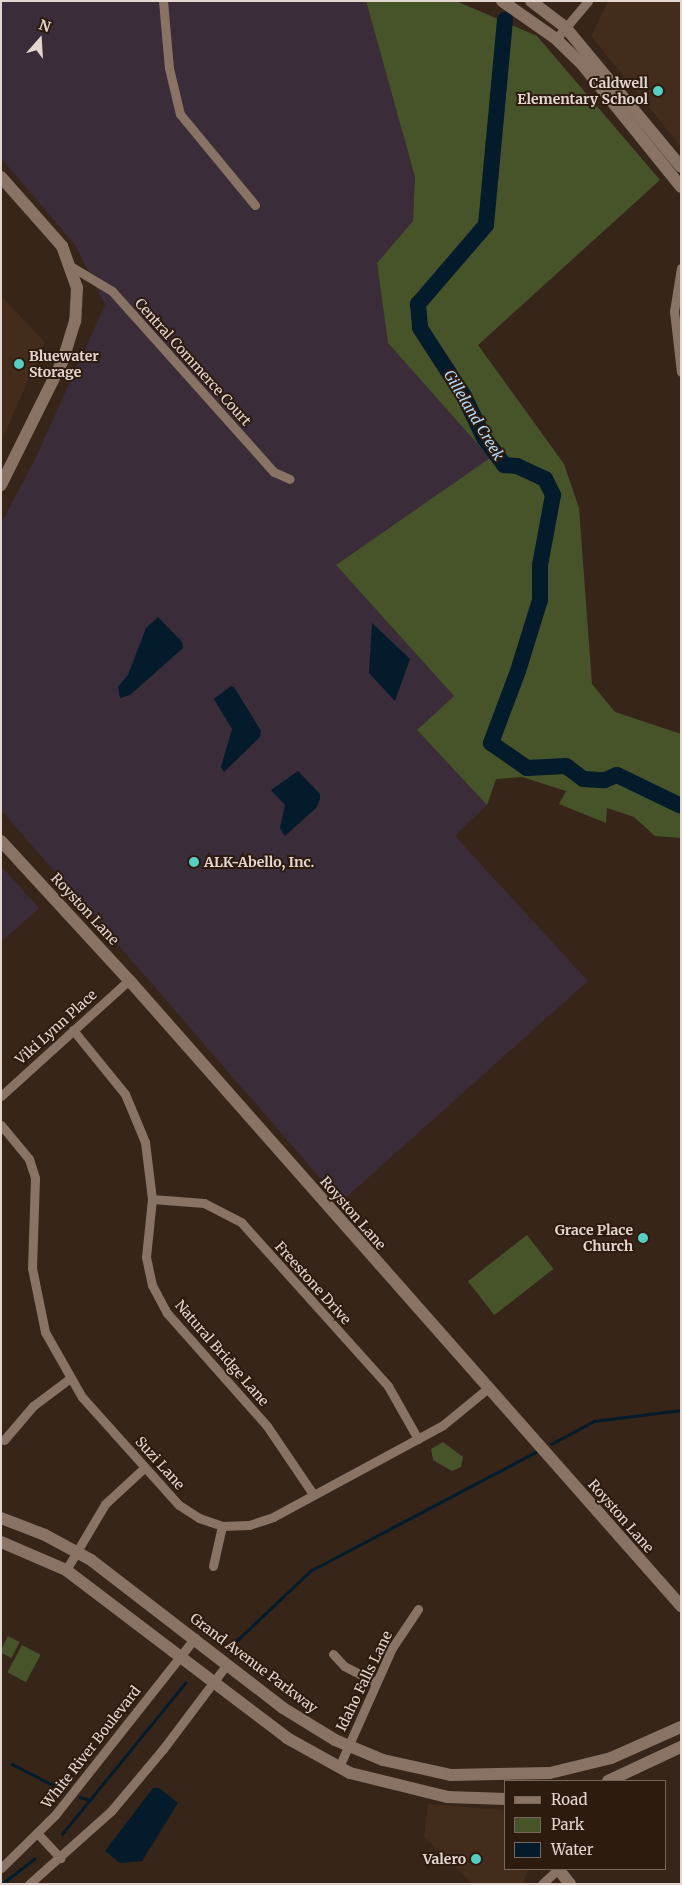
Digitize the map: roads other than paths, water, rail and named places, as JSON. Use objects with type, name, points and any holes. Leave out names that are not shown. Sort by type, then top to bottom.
[{"type":"street","points":[[163,1],[169,68],[180,114],[255,205]]},
{"type":"street","points":[[502,1],[556,39],[581,63],[681,187]]},
{"type":"street","points":[[531,1],[566,28],[681,167]]},
{"type":"street","points":[[556,39],[588,1]]},
{"type":"street","points":[[1,177],[62,246],[72,267],[77,288],[75,321],[63,360],[1,485]]},
{"type":"street","name":"Central Commerce Court","points":[[72,267],[112,291],[274,472],[290,479]]},
{"type":"street","points":[[681,268],[674,311],[681,372]]},
{"type":"street","name":"Royston Lane","points":[[1,841],[129,980],[681,1606]]},
{"type":"street","name":"Viki Lynn Place","points":[[1,1096],[129,980]]},
{"type":"street","name":"Natural Bridge Lane","points":[[73,1030],[108,1069],[137,1118],[146,1150],[152,1199],[146,1257],[152,1285],[168,1313],[273,1434],[313,1494]]},
{"type":"street","name":"Suzi Lane","points":[[1,1125],[29,1159],[36,1178],[32,1268],[36,1297],[45,1332],[69,1379],[144,1468],[179,1505],[199,1518],[222,1526],[249,1525],[273,1518],[313,1494],[443,1426],[488,1388]]},
{"type":"street","name":"Freestone Drive","points":[[152,1199],[204,1203],[241,1222],[388,1386],[418,1439]]},
{"type":"street","points":[[4,1440],[33,1406],[69,1379]]},
{"type":"street","points":[[66,1570],[76,1550],[105,1504],[144,1468]]},
{"type":"street","name":"Grand Avenue Parkway","points":[[1,1518],[76,1550],[304,1722],[348,1745],[384,1760],[427,1772],[451,1775],[532,1778],[611,1758],[681,1727]]},
{"type":"street","points":[[213,1566],[222,1526]]},
{"type":"street","points":[[1,1542],[66,1570],[287,1738],[339,1767],[413,1791],[448,1797],[504,1799]]},
{"type":"street","name":"Idaho Falls Lane","points":[[339,1767],[375,1682],[392,1648],[418,1609]]},
{"type":"street","name":"White River Boulevard","points":[[1,1868],[38,1834],[195,1638]]},
{"type":"street","points":[[333,1654],[344,1666],[375,1682]]},
{"type":"street","points":[[29,1884],[111,1811],[163,1749],[227,1664]]},
{"type":"street","points":[[610,1780],[681,1747]]},
{"type":"street","points":[[38,1834],[60,1858]]},
{"type":"street","points":[[542,1884],[557,1870]]},
{"type":"street","points":[[559,1870],[570,1884]]},
{"type":"water","points":[[158,617],[182,642],[183,648],[130,695],[120,698],[118,687],[128,675],[146,628]]},
{"type":"water","points":[[372,623],[410,659],[395,701],[369,673]]},
{"type":"water","points":[[231,686],[234,687],[261,731],[260,737],[224,772],[221,767],[232,729],[214,699]]},
{"type":"water","points":[[298,771],[320,794],[320,799],[317,807],[285,836],[280,828],[285,805],[271,790]]},
{"type":"water","points":[[153,1788],[159,1788],[178,1803],[142,1861],[120,1863],[105,1851]]},
{"type":"waterway","name":"Gilleland Creek","points":[[505,20],[486,225],[418,304],[420,328],[464,396],[484,438],[504,465],[517,466],[545,479],[553,495],[540,565],[540,600],[518,671],[491,743],[527,768],[566,766],[583,779],[605,780],[617,775],[681,806]]},
{"type":"waterway","points":[[551,1444],[594,1421],[681,1410]]},
{"type":"waterway","points":[[229,1648],[310,1571],[536,1452]]},
{"type":"waterway","points":[[62,1834],[185,1683]]},
{"type":"waterway","points":[[12,1764],[57,1787]]},
{"type":"waterway","points":[[80,1797],[90,1800]]},
{"type":"waterway","points":[[2,1884],[34,1859]]},
{"type":"place","name":"Caldwell Elementary School","points":[[658,91]]},
{"type":"place","name":"Bluewater Storage","points":[[19,364]]},
{"type":"place","name":"ALK-Abello, Inc.","points":[[194,862]]},
{"type":"place","name":"Grace Place Church","points":[[643,1238]]},
{"type":"place","name":"Valero","points":[[476,1859]]}]
